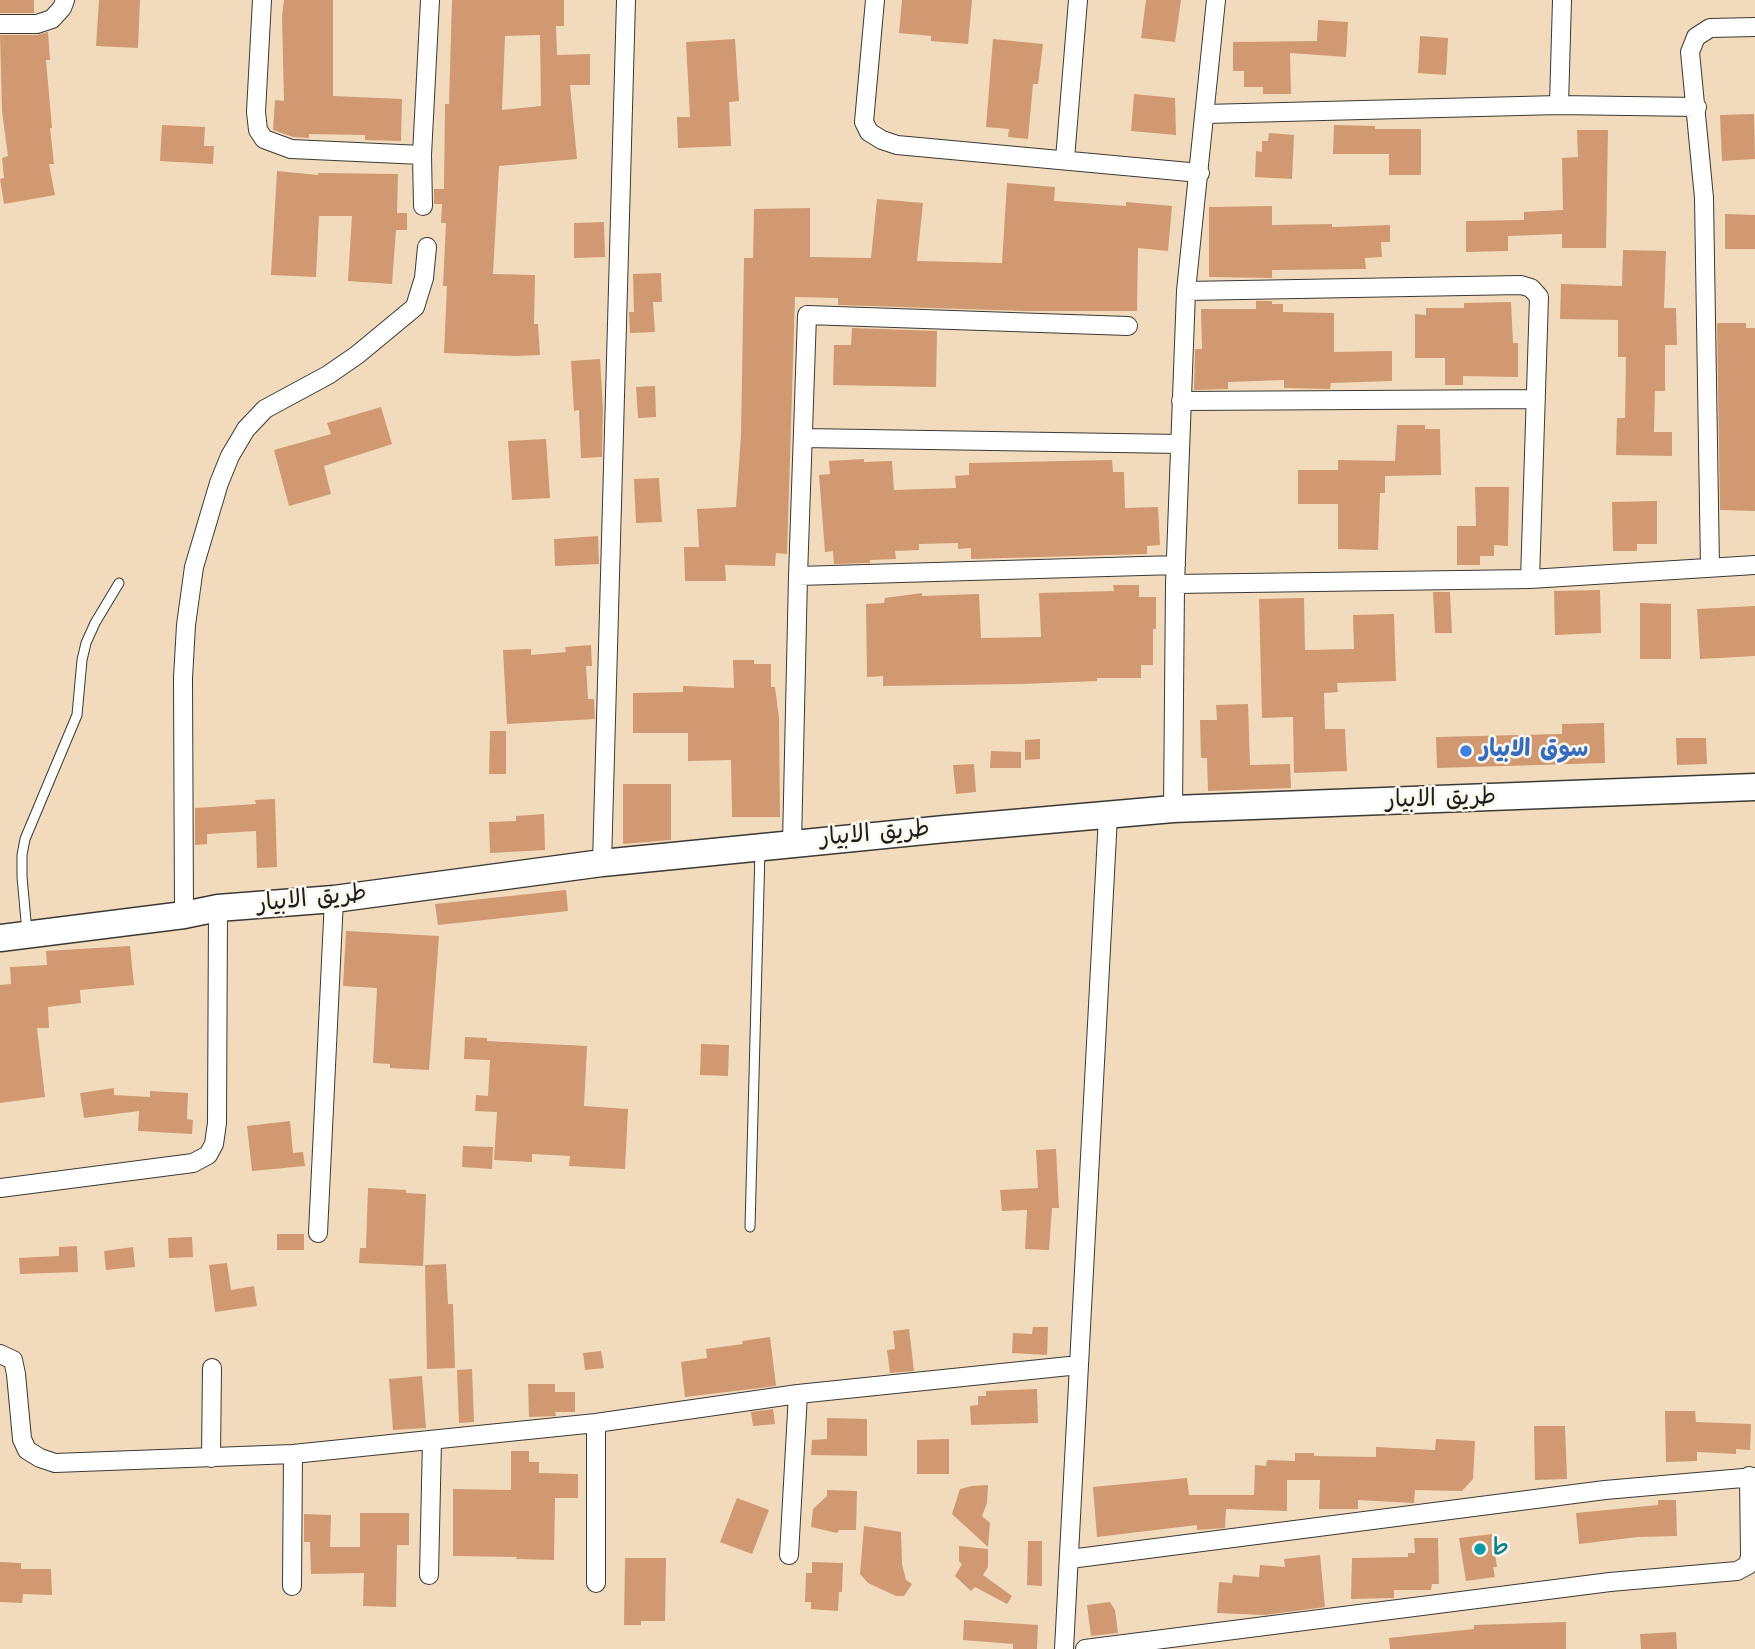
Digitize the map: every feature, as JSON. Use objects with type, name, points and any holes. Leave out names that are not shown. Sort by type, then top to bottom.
[{"type":"main road","name":"طريق الابيار","points":[[0,938],[184,915],[218,908],[334,899],[602,863],[1173,809],[1755,787]]},
{"type":"street","points":[[0,24],[37,24],[52,19],[65,0]]},
{"type":"street","points":[[262,0],[256,112],[258,130],[264,139],[291,149],[422,155]]},
{"type":"street","points":[[423,206],[422,155],[430,0]]},
{"type":"street","points":[[602,863],[626,0]]},
{"type":"street","points":[[875,0],[863,108],[864,122],[869,132],[882,140],[897,145],[1200,173]]},
{"type":"street","points":[[1065,159],[1078,0]]},
{"type":"street","points":[[1173,809],[1175,584],[1186,291],[1216,0]]},
{"type":"street","points":[[1559,105],[1562,0]]},
{"type":"street","points":[[1710,567],[1704,198],[1690,52],[1696,37],[1710,28],[1755,27]]},
{"type":"street","points":[[1205,114],[1559,105],[1697,107]]},
{"type":"street","points":[[184,915],[183,678],[186,625],[194,568],[219,483],[230,456],[246,429],[265,409],[328,375],[357,355],[415,307],[424,278],[427,247]]},
{"type":"street","points":[[1186,291],[1521,285],[1531,288],[1539,297],[1530,579]]},
{"type":"street","points":[[792,843],[807,315],[1128,326]]},
{"type":"street","points":[[1181,401],[1536,399]]},
{"type":"street","points":[[804,438],[1180,444]]},
{"type":"street","points":[[798,576],[1176,565]]},
{"type":"street","points":[[1175,584],[1530,579],[1755,565]]},
{"type":"street","points":[[1064,1649],[1108,816]]},
{"type":"street","points":[[318,1233],[334,899]]},
{"type":"street","points":[[0,1188],[193,1163],[208,1155],[214,1144],[217,1123],[218,908]]},
{"type":"street","points":[[0,1354],[13,1360],[22,1439],[27,1450],[55,1463],[293,1454],[596,1423],[798,1394],[1079,1365]]},
{"type":"street","points":[[211,1458],[212,1368]]},
{"type":"street","points":[[789,1555],[798,1394]]},
{"type":"street","points":[[596,1423],[596,1583]]},
{"type":"street","points":[[429,1575],[432,1440]]},
{"type":"street","points":[[292,1586],[293,1454]]},
{"type":"street","points":[[1070,1559],[1605,1490],[1752,1477],[1751,1556],[1748,1565],[1737,1571],[1610,1582],[1085,1649]]},
{"type":"lane","points":[[28,935],[22,877],[25,839],[77,715],[86,643],[119,583]]},
{"type":"lane","points":[[750,1227],[760,848]]},
{"type":"building","points":[[0,0],[34,0],[34,13],[0,13]]},
{"type":"building","points":[[99,0],[140,0],[138,48],[96,46]]},
{"type":"building","points":[[284,0],[333,0],[333,96],[402,99],[401,141],[365,140],[365,135],[309,134],[309,138],[293,137],[273,130],[275,100],[284,101]]},
{"type":"building","points":[[452,0],[564,0],[564,26],[556,26],[557,55],[590,54],[590,85],[570,85],[577,159],[499,166],[493,274],[535,275],[534,324],[538,324],[540,355],[444,353],[446,223],[441,223],[442,204],[434,204],[434,189],[444,189],[445,104],[449,104]],"holes":[[[540,35],[541,106],[502,110],[505,36]]]},
{"type":"building","points":[[902,0],[972,0],[968,44],[931,41],[931,36],[899,33]]},
{"type":"building","points":[[1146,0],[1181,0],[1175,42],[1141,38]]},
{"type":"building","points":[[1318,20],[1348,22],[1346,57],[1290,53],[1291,94],[1263,94],[1263,87],[1244,87],[1244,71],[1233,71],[1233,42],[1317,41]]},
{"type":"building","points":[[48,32],[50,60],[46,60],[54,164],[49,164],[55,195],[4,204],[0,179],[4,178],[2,158],[8,156],[2,111],[0,35],[37,35]]},
{"type":"building","points":[[1420,36],[1448,38],[1446,75],[1418,73]]},
{"type":"building","points":[[735,39],[739,101],[729,102],[731,146],[678,148],[677,117],[690,117],[686,42]]},
{"type":"building","points":[[993,39],[1043,44],[1038,84],[1033,84],[1028,139],[1008,137],[1009,129],[986,127]]},
{"type":"building","points":[[1134,94],[1175,98],[1176,135],[1131,131]]},
{"type":"building","points":[[1754,114],[1755,159],[1722,161],[1720,115]]},
{"type":"building","points":[[162,125],[205,127],[204,146],[214,146],[213,164],[160,161]]},
{"type":"building","points":[[1334,125],[1375,126],[1375,129],[1421,129],[1421,175],[1389,175],[1389,154],[1333,154]]},
{"type":"building","points":[[1577,130],[1608,130],[1606,248],[1562,248],[1562,234],[1508,236],[1508,251],[1466,252],[1466,221],[1524,220],[1524,212],[1563,210],[1562,158],[1578,157]]},
{"type":"building","points":[[1269,133],[1294,135],[1292,179],[1255,177],[1256,151],[1262,152],[1262,141],[1268,141]]},
{"type":"building","points":[[277,171],[318,175],[398,174],[397,213],[407,213],[407,230],[396,230],[392,284],[348,281],[352,216],[319,216],[316,277],[271,275]]},
{"type":"building","points":[[1007,183],[1055,187],[1054,201],[1172,206],[1168,251],[1138,248],[1137,311],[1027,311],[838,305],[838,298],[795,297],[787,554],[776,553],[775,566],[725,565],[726,581],[685,581],[684,547],[699,547],[697,509],[736,507],[741,435],[744,258],[753,258],[754,209],[810,208],[810,257],[871,258],[877,199],[923,203],[917,261],[1002,263]]},
{"type":"building","points":[[1272,206],[1272,225],[1390,225],[1390,242],[1381,242],[1382,257],[1365,258],[1366,269],[1272,270],[1272,278],[1209,277],[1209,207]]},
{"type":"building","points":[[1725,214],[1755,215],[1755,249],[1725,249]]},
{"type":"building","points":[[604,222],[605,257],[574,258],[574,223]]},
{"type":"building","points":[[1623,250],[1666,251],[1664,308],[1676,308],[1677,345],[1665,345],[1665,391],[1655,391],[1654,432],[1672,432],[1672,456],[1616,455],[1617,418],[1625,418],[1626,357],[1618,357],[1618,320],[1560,319],[1561,284],[1622,286]]},
{"type":"building","points":[[661,273],[662,302],[653,302],[655,332],[630,333],[629,312],[634,312],[633,274]]},
{"type":"building","points":[[1256,301],[1283,304],[1283,312],[1334,313],[1334,352],[1392,351],[1392,381],[1331,383],[1330,389],[1284,388],[1284,380],[1228,382],[1228,389],[1194,390],[1195,349],[1202,349],[1201,309],[1256,309]]},
{"type":"building","points":[[1511,302],[1513,343],[1518,343],[1518,377],[1463,376],[1463,385],[1445,385],[1445,358],[1415,358],[1415,314],[1426,315],[1426,308],[1464,308],[1464,303]]},
{"type":"building","points":[[1717,323],[1746,323],[1746,328],[1755,328],[1755,511],[1720,510]]},
{"type":"building","points":[[852,328],[937,331],[936,387],[833,385],[834,345],[851,345]]},
{"type":"building","points":[[600,359],[602,457],[581,458],[579,410],[574,411],[571,361]]},
{"type":"building","points":[[655,386],[656,417],[638,418],[636,387]]},
{"type":"building","points":[[381,407],[392,444],[324,466],[331,494],[289,506],[274,450],[331,434],[327,423]]},
{"type":"building","points":[[1397,425],[1425,425],[1425,429],[1440,429],[1441,475],[1385,476],[1385,493],[1380,493],[1378,550],[1338,549],[1338,504],[1298,504],[1298,470],[1338,470],[1338,460],[1395,461]]},
{"type":"building","points":[[546,439],[550,498],[512,500],[508,441]]},
{"type":"building","points":[[864,459],[864,462],[892,461],[894,490],[956,488],[955,476],[969,475],[969,463],[1112,460],[1113,472],[1124,472],[1125,508],[1158,507],[1160,545],[1147,546],[1147,554],[971,559],[971,548],[958,549],[958,543],[919,544],[919,550],[895,551],[896,559],[834,564],[833,551],[825,552],[819,475],[830,474],[829,461]]},
{"type":"building","points":[[659,478],[662,522],[636,523],[634,479]]},
{"type":"building","points":[[1475,487],[1509,487],[1508,546],[1494,545],[1494,556],[1480,556],[1480,565],[1457,565],[1457,526],[1476,526]]},
{"type":"building","points":[[1657,501],[1657,544],[1637,544],[1637,551],[1613,551],[1612,502]]},
{"type":"building","points":[[598,536],[599,564],[555,566],[554,539]]},
{"type":"building","points":[[1113,585],[1139,585],[1139,597],[1156,597],[1153,665],[1141,665],[1141,678],[1097,678],[1097,681],[1022,684],[883,686],[883,676],[867,677],[866,604],[884,603],[885,598],[922,593],[922,596],[979,594],[981,638],[1041,637],[1039,593],[1114,591]]},
{"type":"building","points":[[1600,590],[1601,633],[1555,635],[1554,591]]},
{"type":"building","points":[[1433,592],[1450,592],[1452,633],[1435,633]]},
{"type":"building","points":[[1304,598],[1305,650],[1354,649],[1353,615],[1394,614],[1396,681],[1337,683],[1338,692],[1324,693],[1325,729],[1345,729],[1347,771],[1294,773],[1293,717],[1262,718],[1259,599]]},
{"type":"building","points":[[1640,603],[1671,604],[1671,659],[1640,659]]},
{"type":"building","points":[[1755,606],[1755,656],[1700,659],[1697,609]]},
{"type":"building","points":[[591,645],[592,666],[586,666],[588,699],[594,699],[595,719],[507,724],[503,650],[531,649],[531,655],[566,652],[565,647]]},
{"type":"building","points":[[733,660],[754,660],[754,664],[771,664],[771,687],[775,687],[779,718],[780,817],[732,817],[731,760],[688,761],[688,733],[633,733],[633,693],[683,692],[683,686],[734,688]]},
{"type":"building","points":[[1248,704],[1250,765],[1290,764],[1291,788],[1208,791],[1207,758],[1201,758],[1200,720],[1217,720],[1216,705]]},
{"type":"building","points":[[1604,723],[1605,763],[1437,768],[1436,737],[1562,734],[1562,724]]},
{"type":"building","points":[[490,731],[506,731],[506,774],[489,774]]},
{"type":"building","points":[[1676,738],[1706,738],[1707,764],[1677,765]]},
{"type":"building","points":[[1040,739],[1040,759],[1025,760],[1025,740]]},
{"type":"building","points":[[991,751],[1021,752],[1021,768],[990,768]]},
{"type":"building","points":[[974,764],[976,792],[956,794],[953,765]]},
{"type":"building","points":[[623,784],[671,784],[671,840],[623,844]]},
{"type":"building","points":[[275,799],[277,867],[257,868],[256,831],[207,834],[207,844],[195,845],[195,808],[256,804],[255,800]]},
{"type":"building","points":[[544,814],[545,850],[490,853],[489,822],[516,821],[516,816]]},
{"type":"building","points":[[566,890],[568,911],[438,925],[435,904]]},
{"type":"building","points":[[346,931],[439,936],[429,1070],[390,1068],[390,1064],[373,1063],[377,988],[343,986]]},
{"type":"building","points":[[130,946],[134,985],[80,990],[81,1003],[48,1007],[49,1028],[37,1028],[45,1097],[0,1103],[0,985],[11,984],[10,967],[47,965],[46,951]]},
{"type":"building","points":[[465,1037],[487,1038],[487,1041],[587,1046],[584,1106],[628,1109],[625,1169],[569,1166],[570,1156],[532,1154],[532,1162],[494,1160],[497,1112],[475,1111],[476,1095],[488,1096],[490,1060],[464,1059]]},
{"type":"building","points":[[701,1044],[729,1045],[728,1076],[700,1075]]},
{"type":"building","points":[[114,1088],[114,1095],[150,1097],[150,1091],[188,1093],[187,1119],[193,1120],[192,1134],[138,1131],[139,1111],[84,1118],[80,1093]]},
{"type":"building","points":[[290,1121],[293,1153],[303,1152],[305,1166],[252,1171],[247,1126]]},
{"type":"building","points":[[463,1146],[493,1147],[492,1169],[462,1167]]},
{"type":"building","points":[[1056,1149],[1059,1208],[1052,1208],[1049,1250],[1025,1249],[1027,1210],[1002,1211],[1000,1190],[1038,1188],[1036,1150]]},
{"type":"building","points":[[368,1188],[426,1194],[423,1266],[359,1263],[360,1248],[366,1248]]},
{"type":"building","points":[[277,1234],[304,1234],[304,1250],[277,1250]]},
{"type":"building","points":[[192,1237],[193,1257],[169,1258],[168,1238]]},
{"type":"building","points":[[77,1246],[78,1272],[20,1274],[19,1258],[59,1256],[59,1247]]},
{"type":"building","points":[[133,1247],[135,1267],[106,1270],[104,1251]]},
{"type":"building","points":[[227,1263],[231,1290],[254,1286],[257,1306],[215,1312],[209,1265]]},
{"type":"building","points":[[446,1264],[448,1304],[453,1304],[455,1368],[427,1369],[425,1265]]},
{"type":"building","points":[[1033,1327],[1048,1327],[1047,1355],[1012,1353],[1013,1333],[1032,1334]]},
{"type":"building","points":[[909,1329],[914,1371],[890,1373],[887,1350],[895,1349],[893,1331]]},
{"type":"building","points":[[770,1337],[776,1386],[685,1397],[681,1362],[707,1358],[706,1349]]},
{"type":"building","points":[[601,1351],[604,1368],[585,1370],[583,1353]]},
{"type":"building","points":[[472,1369],[474,1422],[459,1423],[457,1370]]},
{"type":"building","points":[[422,1376],[426,1428],[393,1430],[389,1379]]},
{"type":"building","points":[[528,1384],[555,1384],[555,1392],[575,1392],[575,1412],[555,1412],[556,1416],[529,1417]]},
{"type":"building","points":[[1037,1389],[1038,1423],[971,1425],[970,1406],[978,1405],[978,1396],[986,1396],[986,1391]]},
{"type":"building","points":[[773,1409],[775,1424],[753,1426],[751,1412]]},
{"type":"building","points":[[1665,1411],[1695,1411],[1696,1422],[1751,1424],[1750,1450],[1736,1449],[1736,1454],[1697,1452],[1697,1461],[1666,1462]]},
{"type":"building","points":[[827,1418],[867,1419],[867,1456],[811,1455],[812,1440],[827,1439]]},
{"type":"building","points":[[1534,1426],[1565,1426],[1567,1479],[1535,1480]]},
{"type":"building","points":[[949,1439],[949,1474],[917,1474],[917,1440]]},
{"type":"building","points":[[1436,1439],[1475,1441],[1473,1479],[1462,1491],[1415,1490],[1414,1503],[1358,1500],[1358,1509],[1319,1509],[1320,1480],[1287,1480],[1287,1511],[1226,1509],[1225,1528],[1197,1530],[1197,1525],[1097,1537],[1093,1487],[1187,1478],[1189,1495],[1254,1495],[1255,1465],[1266,1466],[1267,1460],[1295,1461],[1295,1453],[1376,1457],[1376,1447],[1435,1450]]},
{"type":"building","points":[[511,1451],[529,1451],[529,1462],[539,1462],[539,1473],[578,1474],[578,1498],[555,1498],[554,1560],[453,1556],[453,1489],[511,1490]]},
{"type":"building","points":[[988,1485],[987,1503],[982,1516],[990,1523],[988,1547],[952,1514],[960,1489]]},
{"type":"building","points":[[827,1490],[857,1491],[856,1530],[839,1530],[837,1533],[811,1527],[813,1509],[827,1496]]},
{"type":"building","points":[[737,1498],[769,1510],[752,1554],[720,1542]]},
{"type":"building","points":[[1658,1500],[1676,1500],[1677,1536],[1638,1537],[1579,1544],[1576,1513],[1658,1505]]},
{"type":"building","points":[[360,1513],[409,1513],[409,1545],[397,1545],[396,1607],[363,1606],[364,1573],[311,1574],[310,1542],[304,1542],[304,1514],[331,1515],[330,1547],[360,1547]]},
{"type":"building","points":[[864,1526],[901,1532],[902,1564],[906,1580],[912,1584],[904,1596],[896,1596],[868,1583],[860,1574]]},
{"type":"building","name":"b","points":[[1492,1534],[1497,1567],[1493,1567],[1495,1577],[1466,1581],[1459,1538]]},
{"type":"building","points":[[1414,1538],[1438,1538],[1439,1584],[1432,1584],[1431,1590],[1394,1590],[1394,1598],[1351,1599],[1352,1558],[1408,1557],[1408,1553],[1415,1553]]},
{"type":"building","points":[[1028,1541],[1042,1541],[1042,1586],[1027,1585]]},
{"type":"building","points":[[959,1546],[988,1549],[988,1567],[983,1575],[1012,1596],[1007,1604],[975,1587],[971,1591],[955,1576],[962,1564],[959,1561]]},
{"type":"building","points":[[1320,1555],[1325,1607],[1265,1615],[1217,1613],[1219,1582],[1232,1583],[1233,1575],[1259,1577],[1260,1565],[1285,1567],[1284,1559]]},
{"type":"building","points":[[625,1558],[666,1558],[665,1621],[641,1621],[641,1625],[624,1625]]},
{"type":"building","points":[[0,1562],[21,1563],[21,1569],[51,1569],[52,1595],[23,1594],[22,1603],[0,1602]]},
{"type":"building","points":[[812,1562],[843,1563],[838,1611],[811,1609],[811,1602],[805,1602],[806,1573],[812,1573]]},
{"type":"building","points":[[1110,1602],[1115,1610],[1118,1633],[1091,1636],[1087,1605]]},
{"type":"building","points":[[964,1620],[1038,1625],[1037,1649],[1013,1649],[1013,1644],[963,1640]]},
{"type":"building","points":[[1566,1622],[1566,1649],[1390,1649],[1389,1638],[1474,1629],[1474,1625]]},
{"type":"building","points":[[1676,1632],[1677,1649],[1641,1649],[1640,1634]]},
{"type":"place","name":"سوق الابيار","points":[[1466,751]]},
{"type":"place","name":"b","points":[[1480,1549]]}]
